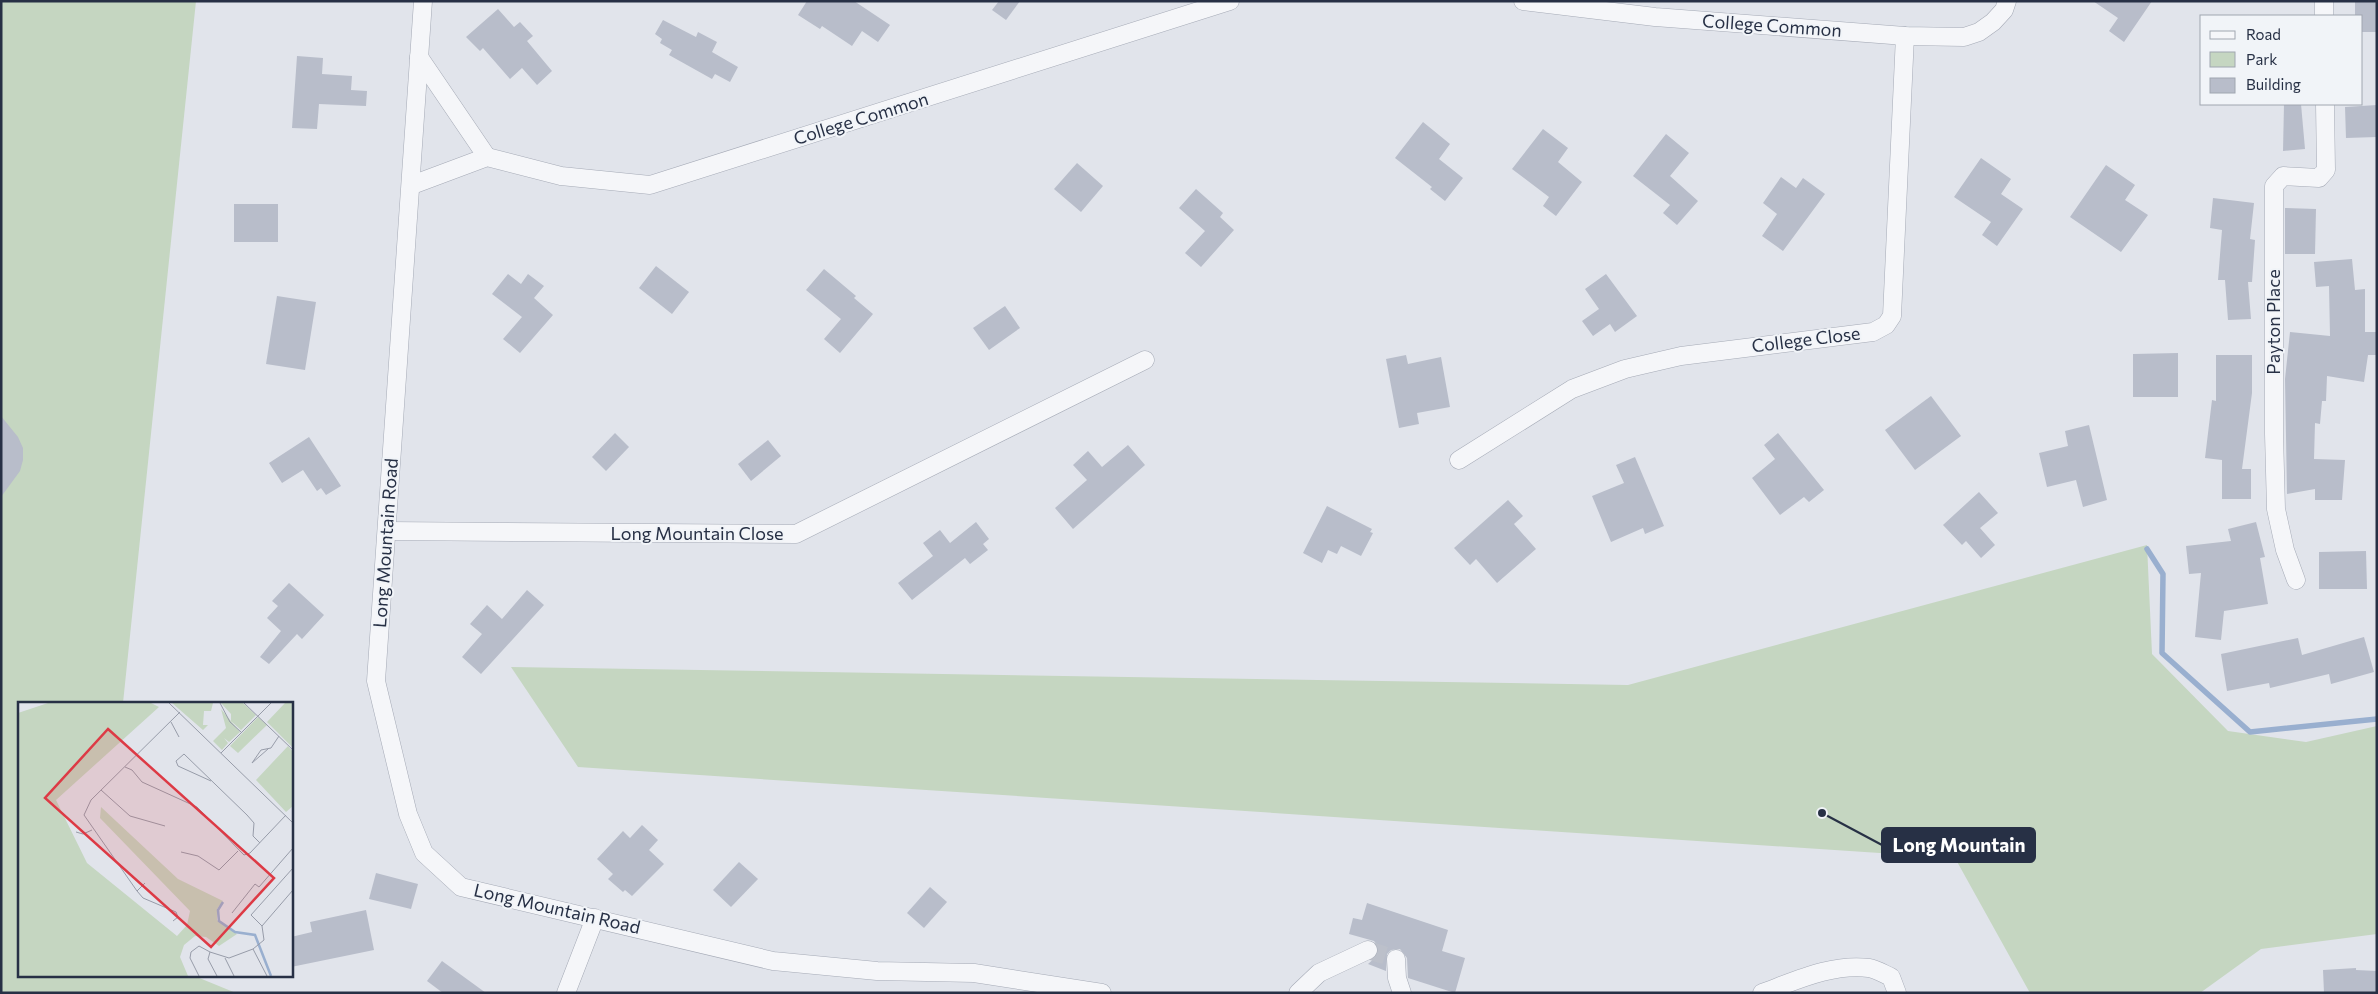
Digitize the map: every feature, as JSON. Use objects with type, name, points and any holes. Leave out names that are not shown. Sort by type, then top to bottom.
[{"type":"street","points":[[419,57],[487,157],[412,185],[419,57],[423,1]]},
{"type":"street","name":"College Common","points":[[487,157],[561,176],[650,185],[1230,1]]},
{"type":"street","name":"College Common","points":[[1523,1],[1655,16],[1905,36],[1964,37],[1979,32],[1993,22],[2004,10],[2007,1]]},
{"type":"street","points":[[2324,1],[2324,15]]},
{"type":"street","name":"College Close","points":[[1459,460],[1572,389],[1625,370],[1681,356],[1872,332],[1886,325],[1892,316],[1905,36]]},
{"type":"street","name":"Payton Place","points":[[2296,580],[2285,550],[2276,509],[2274,434],[2274,186],[2283,176],[2320,178],[2326,170],[2325,105]]},
{"type":"street","name":"Long Mountain Road","points":[[412,185],[380,605],[376,681],[408,814],[424,853],[461,886],[773,961],[877,971],[974,973],[1102,993]]},
{"type":"street","name":"Long Mountain Close","points":[[387,532],[796,534],[1145,360]]},
{"type":"street","points":[[566,993],[595,918]]},
{"type":"street","points":[[1298,993],[1319,973],[1368,950]]},
{"type":"street","points":[[1396,959],[1396,978],[1402,993]]},
{"type":"street","points":[[1762,993],[1809,976],[1847,967],[1870,968],[1891,977],[1898,993]]},
{"type":"green space","points":[[1,1],[196,1],[123,702],[18,702],[18,976],[194,976],[236,993],[1,993]]},
{"type":"green space","points":[[2147,545],[2152,654],[2228,731],[2306,742],[2377,726],[2377,934],[2261,949],[2200,993],[2030,993],[1955,858],[578,767],[511,667],[1628,685]]},
{"type":"building","points":[[807,1],[854,1],[890,25],[878,42],[862,31],[852,46],[822,26],[820,29],[798,15]]},
{"type":"building","points":[[999,1],[1020,1],[1006,20],[992,10]]},
{"type":"building","points":[[2093,1],[2152,1],[2124,42],[2109,31],[2118,18]]},
{"type":"building","points":[[2355,1],[2377,1],[2377,32],[2363,32],[2363,15],[2355,15]]},
{"type":"building","points":[[498,9],[514,27],[520,22],[533,36],[527,41],[552,71],[537,85],[522,68],[510,79],[483,48],[480,51],[466,37]]},
{"type":"building","points":[[663,20],[696,37],[698,32],[717,42],[712,52],[738,67],[730,82],[715,74],[712,79],[669,55],[672,50],[660,43],[662,39],[655,34]]},
{"type":"building","points":[[297,56],[323,58],[322,74],[352,76],[351,90],[367,91],[366,106],[319,104],[317,129],[292,128]]},
{"type":"building","points":[[2284,105],[2301,105],[2305,149],[2283,151]]},
{"type":"building","points":[[2377,105],[2377,137],[2346,138],[2345,107]]},
{"type":"building","points":[[1423,122],[1450,144],[1439,159],[1463,178],[1445,201],[1430,189],[1432,187],[1395,158]]},
{"type":"building","points":[[1543,129],[1568,148],[1558,162],[1582,182],[1556,216],[1543,206],[1549,197],[1512,169]]},
{"type":"building","points":[[1666,134],[1689,153],[1670,176],[1698,201],[1677,225],[1663,213],[1670,205],[1633,176]]},
{"type":"building","points":[[1981,158],[2011,179],[2001,194],[2023,209],[1997,246],[1982,235],[1991,222],[1954,197]]},
{"type":"building","points":[[1077,163],[1103,186],[1081,212],[1054,189]]},
{"type":"building","points":[[2106,165],[2135,185],[2125,200],[2148,215],[2121,252],[2070,217]]},
{"type":"building","points":[[1781,177],[1796,188],[1803,178],[1825,194],[1783,251],[1762,236],[1777,214],[1763,203]]},
{"type":"building","points":[[1196,189],[1223,213],[1220,217],[1234,230],[1201,267],[1185,253],[1205,231],[1179,208]]},
{"type":"building","points":[[2213,198],[2254,203],[2250,239],[2255,240],[2252,282],[2248,282],[2251,319],[2228,320],[2225,280],[2218,280],[2222,230],[2210,228]]},
{"type":"building","points":[[234,204],[278,204],[278,242],[234,242]]},
{"type":"building","points":[[2285,208],[2316,209],[2315,254],[2285,254]]},
{"type":"building","points":[[2352,259],[2355,290],[2365,289],[2365,332],[2377,332],[2377,355],[2368,355],[2364,382],[2327,376],[2326,401],[2322,401],[2320,424],[2315,423],[2314,459],[2345,460],[2342,500],[2315,500],[2315,489],[2287,494],[2285,379],[2290,332],[2330,336],[2329,286],[2316,287],[2314,262]]},
{"type":"building","points":[[656,266],[689,292],[672,314],[639,288]]},
{"type":"building","points":[[824,269],[856,296],[854,298],[873,314],[840,353],[824,339],[841,319],[806,290]]},
{"type":"building","points":[[508,274],[521,284],[528,274],[544,286],[534,298],[553,315],[520,353],[503,339],[522,317],[492,294]]},
{"type":"building","points":[[1606,274],[1637,316],[1615,332],[1610,324],[1593,336],[1582,321],[1599,309],[1585,289]]},
{"type":"building","points":[[277,296],[316,302],[305,370],[266,364]]},
{"type":"building","points":[[1005,306],[1020,328],[989,350],[973,328]]},
{"type":"building","points":[[2178,353],[2178,397],[2133,397],[2133,354]]},
{"type":"building","points":[[1406,355],[1408,364],[1441,357],[1450,407],[1417,413],[1419,424],[1399,428],[1386,359]]},
{"type":"building","points":[[2216,355],[2252,355],[2252,393],[2242,469],[2251,469],[2251,499],[2222,499],[2222,460],[2205,458],[2212,400],[2216,401]]},
{"type":"building","points":[[1931,396],[1961,436],[1915,470],[1885,430]]},
{"type":"building","points":[[1,416],[18,437],[23,448],[23,460],[20,471],[1,497]]},
{"type":"building","points":[[2089,425],[2107,500],[2083,507],[2076,480],[2047,487],[2039,453],[2068,446],[2065,431]]},
{"type":"building","points":[[615,433],[629,447],[606,471],[592,457]]},
{"type":"building","points":[[1778,433],[1824,490],[1809,502],[1804,497],[1780,515],[1752,478],[1775,459],[1764,445]]},
{"type":"building","points":[[309,437],[341,486],[326,495],[321,488],[317,491],[303,470],[282,483],[269,463]]},
{"type":"building","points":[[768,440],[781,456],[751,481],[738,464]]},
{"type":"building","points":[[1128,445],[1145,465],[1073,529],[1055,508],[1087,480],[1073,465],[1088,451],[1102,467]]},
{"type":"building","points":[[1635,457],[1664,526],[1645,534],[1643,528],[1611,542],[1592,496],[1624,483],[1616,465]]},
{"type":"building","points":[[1979,492],[1998,513],[1980,528],[1995,545],[1981,558],[1966,541],[1962,545],[1943,525]]},
{"type":"building","points":[[1508,500],[1523,516],[1514,524],[1536,549],[1497,583],[1476,559],[1470,565],[1454,548]]},
{"type":"building","points":[[1327,506],[1372,529],[1370,532],[1373,533],[1361,556],[1341,546],[1337,554],[1328,550],[1322,563],[1303,553]]},
{"type":"building","points":[[976,522],[989,539],[983,544],[988,550],[970,564],[965,558],[912,600],[898,583],[933,556],[923,543],[940,530],[950,543]]},
{"type":"building","points":[[2256,522],[2265,557],[2260,558],[2268,604],[2224,611],[2221,640],[2195,637],[2201,573],[2189,574],[2186,546],[2231,541],[2228,529]]},
{"type":"building","points":[[2366,551],[2367,589],[2319,589],[2319,552]]},
{"type":"building","points":[[289,583],[324,615],[302,639],[297,634],[269,664],[260,657],[281,631],[267,618],[278,606],[272,601]]},
{"type":"building","points":[[527,590],[544,605],[481,674],[462,657],[482,634],[470,624],[487,605],[502,619]]},
{"type":"building","points":[[2364,637],[2374,672],[2331,684],[2329,674],[2270,688],[2269,683],[2227,691],[2221,654],[2298,638],[2302,655]]},
{"type":"building","points":[[642,825],[658,840],[649,850],[664,864],[632,896],[625,890],[623,892],[608,879],[613,874],[597,859],[623,831],[630,838]]},
{"type":"building","points":[[739,862],[758,879],[731,907],[713,890]]},
{"type":"building","points":[[376,873],[418,884],[411,909],[369,899]]},
{"type":"building","points":[[930,887],[947,902],[924,928],[907,913]]},
{"type":"building","points":[[1367,903],[1448,930],[1442,951],[1465,958],[1455,993],[1408,978],[1407,958],[1400,949],[1391,950],[1387,954],[1386,971],[1368,964],[1377,956],[1377,945],[1374,941],[1349,934],[1353,918],[1362,920]]},
{"type":"building","points":[[366,910],[374,950],[292,967],[292,937],[312,932],[310,922]]},
{"type":"building","points":[[442,961],[486,993],[443,993],[427,981]]},
{"type":"building","points":[[2356,968],[2356,970],[2377,971],[2377,993],[2324,993],[2323,970]]},
{"type":"waterway","points":[[2147,549],[2163,574],[2162,653],[2250,732],[2377,719]]},
{"type":"tunnel","points":[[1368,950],[1396,959]]},
{"type":"place","name":"Long Mountain","points":[[1822,813]]}]
